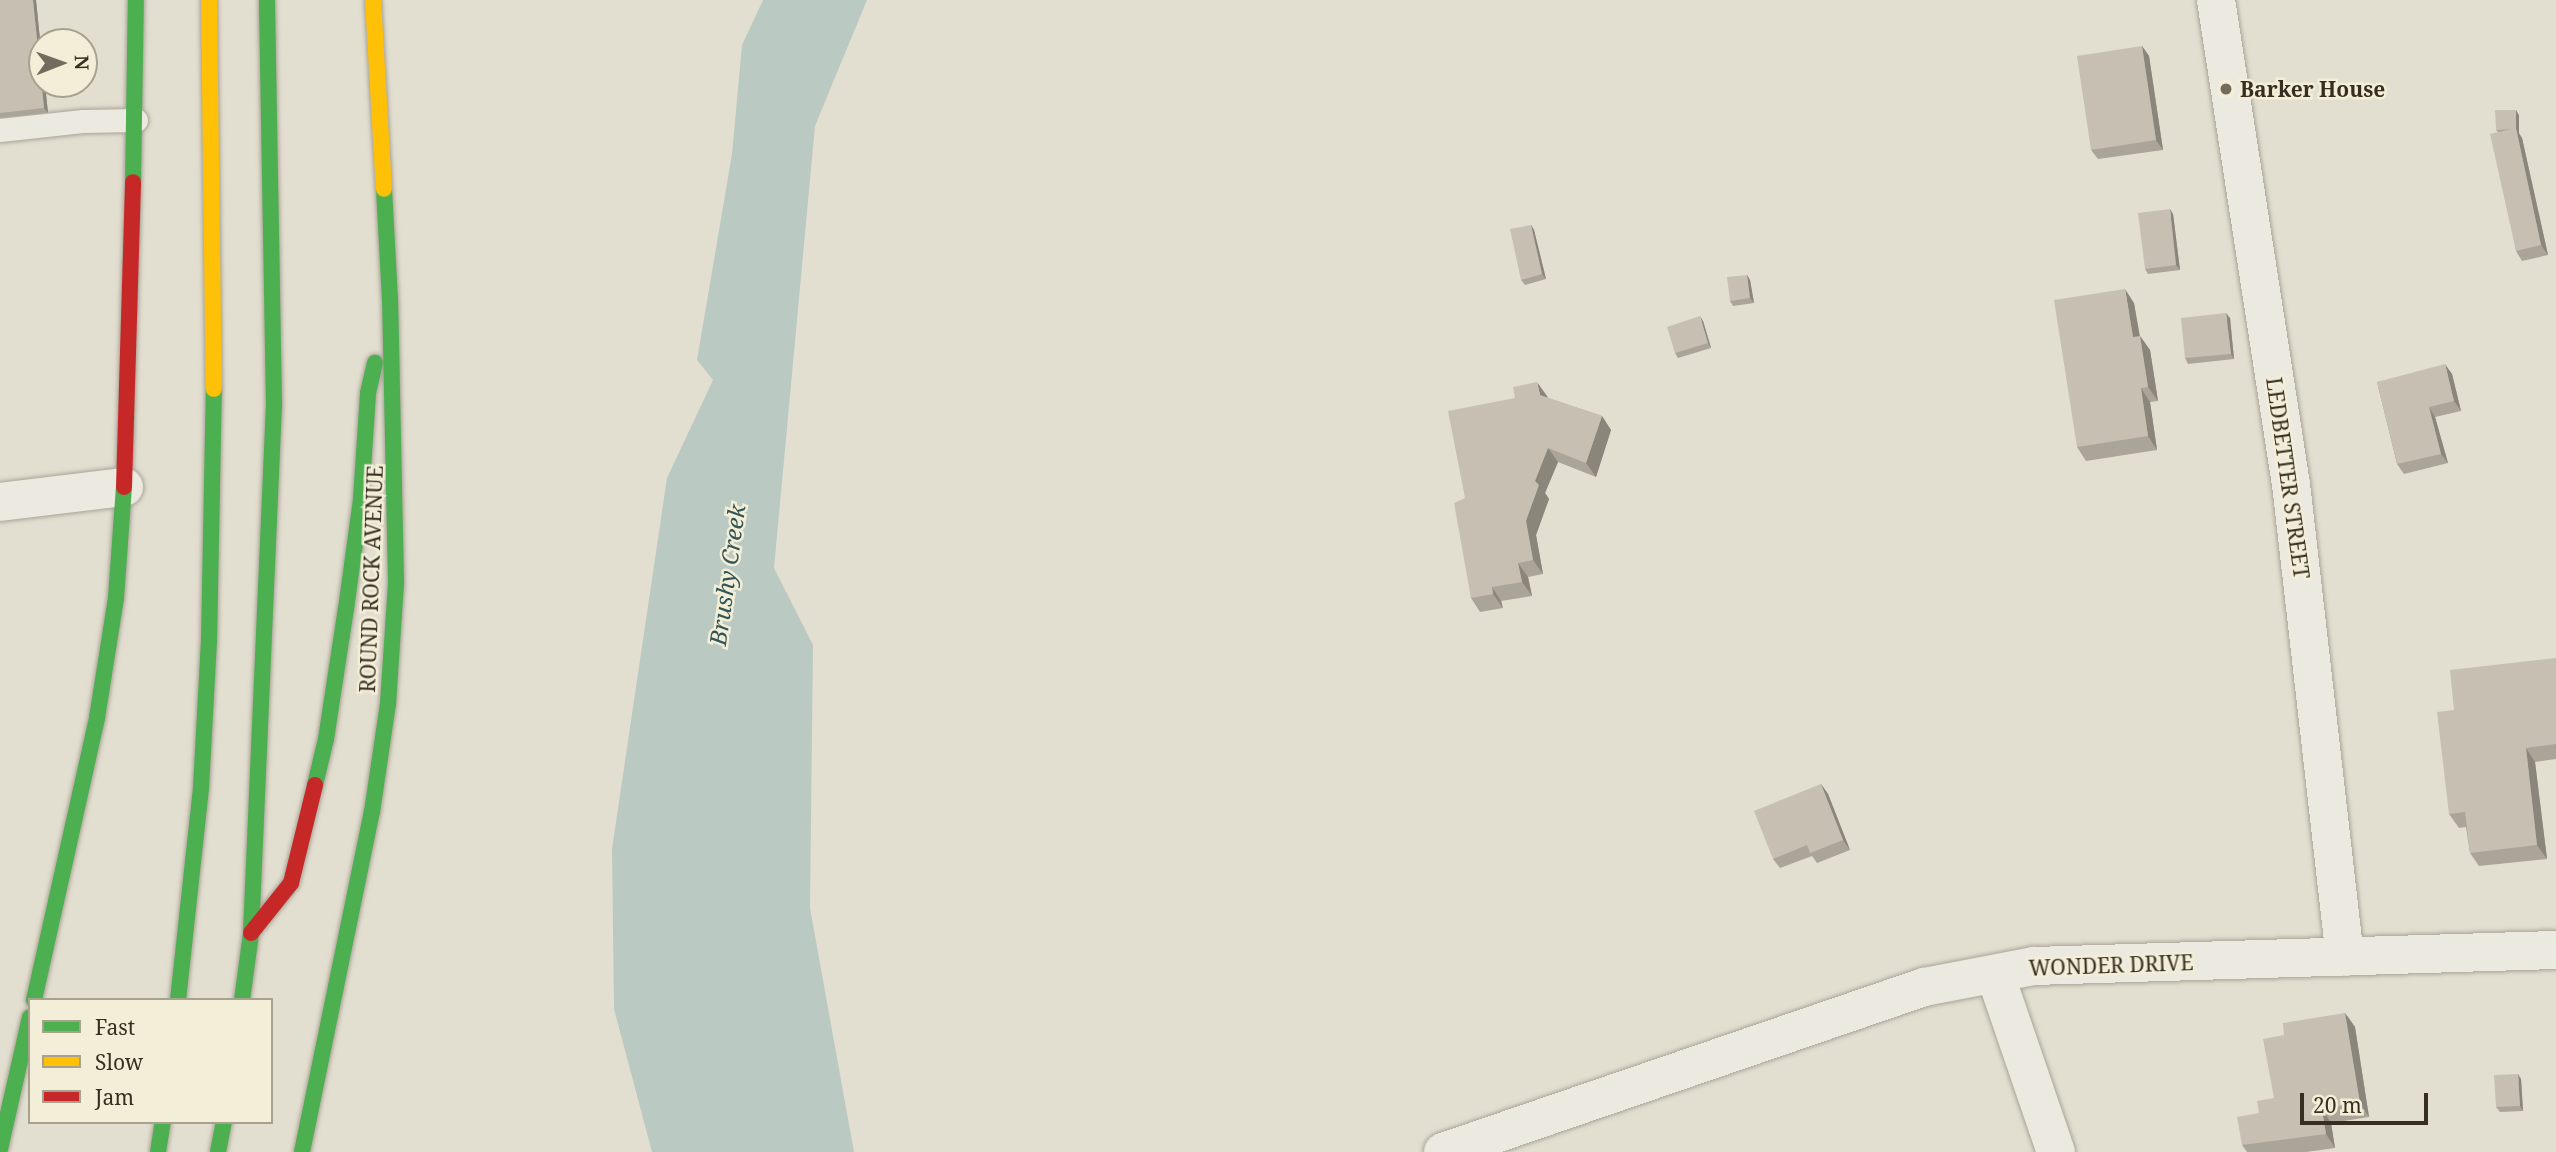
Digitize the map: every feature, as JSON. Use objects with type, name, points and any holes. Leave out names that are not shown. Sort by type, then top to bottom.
[{"type":"main road","points":[[34,998],[97,718],[116,598],[124,487],[136,120],[136,0]]},
{"type":"main road","points":[[178,998],[201,788],[209,642],[215,344],[209,0]]},
{"type":"main road","points":[[242,998],[250,933],[274,405],[267,0]]},
{"type":"main road","name":"ROUND ROCK AVENUE","points":[[302,1152],[372,812],[388,704],[396,582],[390,300],[373,0]]},
{"type":"main road","points":[[250,933],[291,883],[326,739],[361,499],[368,393],[390,300]]},
{"type":"main road","points":[[0,1149],[28,1026]]},
{"type":"main road","points":[[158,1152],[163,1124]]},
{"type":"main road","points":[[218,1152],[224,1124]]},
{"type":"street","name":"LEDBETTER STREET","points":[[2216,0],[2291,484],[2345,957]]},
{"type":"street","points":[[0,502],[124,487]]},
{"type":"street","name":"WONDER DRIVE","points":[[1444,1152],[1924,987],[2034,966],[2556,950]]},
{"type":"street","points":[[1995,974],[2056,1152]]},
{"type":"lane","points":[[0,130],[83,121],[136,120]]},
{"type":"water","name":"Brushy Creek","points":[[763,0],[867,0],[815,126],[774,568],[813,645],[810,908],[854,1152],[652,1152],[614,1009],[612,849],[667,478],[713,380],[697,360],[732,154],[742,45]]},
{"type":"building","points":[[0,0],[33,0],[36,28],[28,28],[28,98],[43,98],[44,108],[0,113]]},
{"type":"building","points":[[2142,46],[2156,140],[2091,150],[2077,56]]},
{"type":"building","points":[[2495,110],[2516,110],[2516,129],[2496,130]]},
{"type":"building","points":[[2516,128],[2541,245],[2516,251],[2490,134]]},
{"type":"building","points":[[2170,209],[2176,265],[2145,269],[2138,213]]},
{"type":"building","points":[[1531,225],[1542,274],[1521,280],[1510,229]]},
{"type":"building","points":[[1747,275],[1750,298],[1730,301],[1727,277]]},
{"type":"building","points":[[2125,289],[2133,337],[2140,336],[2148,387],[2141,388],[2148,436],[2077,447],[2054,300]]},
{"type":"building","points":[[2226,313],[2231,354],[2185,358],[2181,318]]},
{"type":"building","points":[[1700,316],[1708,343],[1675,353],[1667,327]]},
{"type":"building","points":[[2445,364],[2454,401],[2429,407],[2441,454],[2397,464],[2377,382]]},
{"type":"building","points":[[1537,382],[1540,395],[1602,416],[1586,463],[1548,448],[1535,481],[1539,485],[1526,521],[1533,560],[1518,563],[1522,582],[1492,587],[1493,594],[1471,598],[1454,503],[1465,498],[1448,411],[1515,398],[1513,387]]},
{"type":"building","points":[[2556,658],[2556,744],[2526,748],[2537,845],[2470,853],[2465,812],[2449,814],[2437,712],[2454,710],[2450,670]]},
{"type":"building","points":[[1821,784],[1843,840],[1810,853],[1807,845],[1773,859],[1754,811]]},
{"type":"building","points":[[2345,1013],[2360,1103],[2322,1109],[2326,1134],[2242,1145],[2237,1117],[2259,1113],[2257,1101],[2274,1098],[2263,1039],[2284,1035],[2283,1023]]},
{"type":"building","points":[[2518,1074],[2520,1106],[2496,1107],[2494,1075]]},
{"type":"traffic: fast","points":[[133,182],[136,0]]},
{"type":"traffic: fast","points":[[242,998],[251,933],[274,405],[267,0]]},
{"type":"traffic: fast","points":[[302,1152],[372,812],[388,704],[396,582],[390,300],[384,189]]},
{"type":"traffic: fast","points":[[315,785],[326,739],[346,609],[361,499],[368,393],[375,363]]},
{"type":"traffic: fast","points":[[178,998],[201,788],[209,642],[214,389]]},
{"type":"traffic: fast","points":[[34,998],[97,718],[116,598],[124,487]]},
{"type":"traffic: fast","points":[[0,1149],[28,1026]]},
{"type":"traffic: fast","points":[[158,1152],[163,1124]]},
{"type":"traffic: fast","points":[[218,1152],[224,1124]]},
{"type":"traffic: slow","points":[[209,0],[214,389]]},
{"type":"traffic: slow","points":[[373,0],[384,189]]},
{"type":"traffic: jam","points":[[124,487],[133,182]]},
{"type":"traffic: jam","points":[[251,933],[291,883],[315,785]]},
{"type":"place","name":"Barker House","points":[[2226,89]]}]
